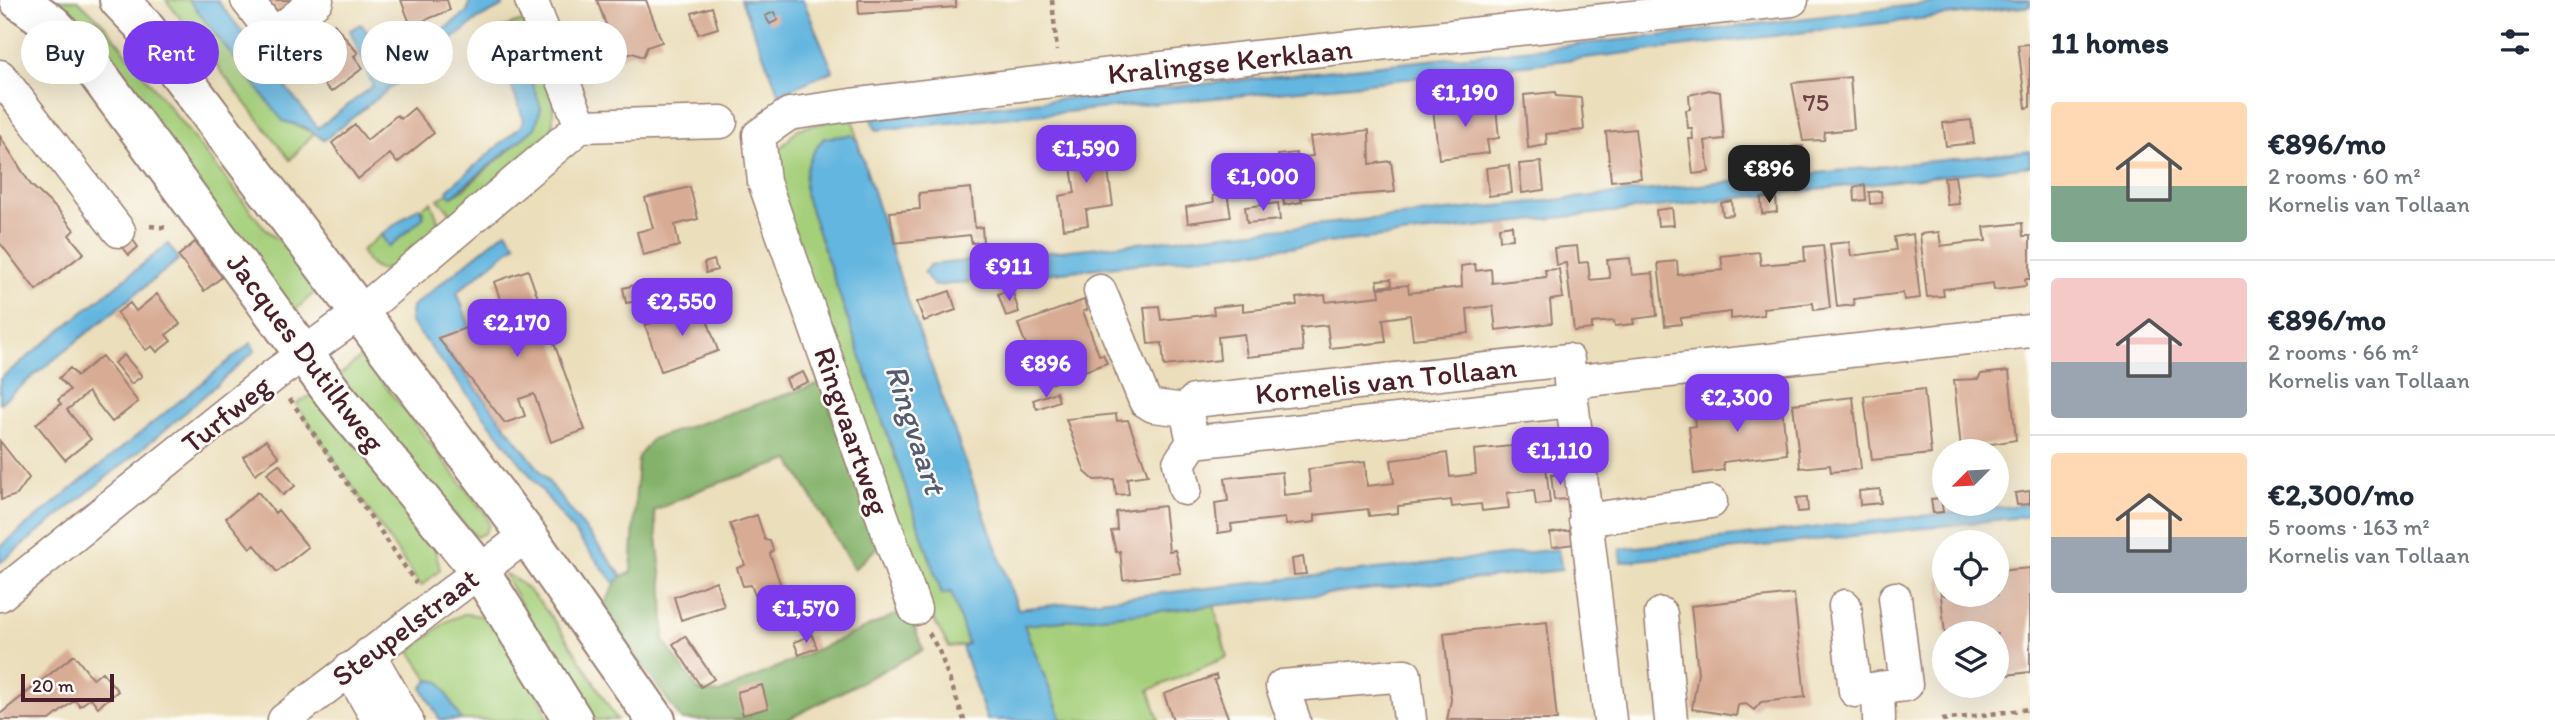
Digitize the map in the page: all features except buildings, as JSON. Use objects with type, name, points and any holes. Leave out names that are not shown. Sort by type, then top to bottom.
[{"type":"main road","name":"Jacques Dutilhweg","points":[[19,0],[52,24],[91,65],[288,364],[480,571],[573,720]]},
{"type":"main road","points":[[120,0],[142,24],[361,312],[527,535],[656,720]]},
{"type":"street","points":[[247,0],[274,35],[317,0]]},
{"type":"street","points":[[531,0],[580,126],[721,122]]},
{"type":"street","name":"Kralingse Kerklaan","points":[[759,135],[789,114],[1060,80],[1791,0]]},
{"type":"street","points":[[0,76],[119,231]]},
{"type":"street","name":"Turfweg","points":[[0,595],[288,364],[361,312],[580,126]]},
{"type":"street","name":"Ringvaartweg","points":[[759,135],[764,182],[915,609]]},
{"type":"street","name":"Kornelis van Tollaan","points":[[1100,291],[1145,401],[1153,406],[1186,410],[1194,401],[1568,360],[1571,391]]},
{"type":"street","name":"Kornelis van Tollaan","points":[[1193,442],[2030,331]]},
{"type":"street","points":[[1571,391],[1610,720]]},
{"type":"street","points":[[1185,489],[1179,463],[1193,442],[1186,410]]},
{"type":"street","points":[[1585,520],[1711,502]]},
{"type":"street","name":"Steupelstraat","points":[[284,720],[527,535]]},
{"type":"street","points":[[1845,607],[1855,691],[1906,685],[1895,598]]},
{"type":"street","points":[[1661,614],[1671,720]]},
{"type":"street","points":[[359,662],[378,720]]},
{"type":"street","points":[[359,662],[407,720]]},
{"type":"street","points":[[1294,720],[1282,686],[1405,675],[1410,720]]},
{"type":"street","points":[[1878,688],[1879,720]]},
{"type":"path","points":[[1052,0],[1060,80]]},
{"type":"path","name":"Jacques Dutilhweg","points":[[288,364],[433,607]]},
{"type":"path","points":[[915,609],[940,653],[964,720]]},
{"type":"path","points":[[1942,720],[2030,709]]},
{"type":"green space","points":[[34,0],[78,0],[100,21],[52,21]]},
{"type":"green space","points":[[166,0],[189,0],[205,21],[182,21]]},
{"type":"green space","points":[[109,31],[123,49],[123,84],[151,84],[263,226],[274,237],[298,250],[325,283],[294,311],[104,84],[109,84]]},
{"type":"green space","points":[[219,38],[233,56],[233,84],[255,84],[283,120],[314,133],[290,160],[219,68]]},
{"type":"green space","points":[[531,84],[553,84],[553,129],[455,217],[438,199],[447,194],[452,196],[464,189],[535,128],[541,108]]},
{"type":"green space","points":[[853,116],[857,140],[851,135],[805,194],[942,594],[951,592],[969,645],[949,647],[921,598],[783,212],[776,153],[798,129]]},
{"type":"green space","points":[[431,202],[441,228],[394,266],[381,270],[372,266],[361,251],[381,235],[390,246],[424,213],[421,208]]},
{"type":"green space","points":[[362,356],[487,516],[489,525],[485,533],[476,537],[332,382]]},
{"type":"green space","points":[[821,383],[880,545],[854,569],[790,460],[704,488],[654,511],[663,590],[664,641],[699,691],[719,693],[899,613],[909,613],[923,650],[787,720],[682,720],[602,609],[619,577],[631,573],[638,457],[652,439]]},
{"type":"green space","points":[[317,392],[434,545],[440,570],[421,586],[296,404]]},
{"type":"green space","points":[[504,574],[518,581],[550,615],[617,720],[586,720]]},
{"type":"green space","points":[[1214,605],[1227,657],[1149,690],[1159,720],[1062,720],[1023,625]]},
{"type":"green space","points":[[464,614],[488,618],[500,627],[527,671],[548,720],[461,720],[440,682],[429,680],[410,651],[447,621]]},
{"type":"water","points":[[189,0],[217,0],[234,21],[233,57],[219,39],[219,21],[205,21]]},
{"type":"water","points":[[470,0],[501,0],[503,6],[475,21],[467,21],[467,28],[453,39],[453,22],[467,12]]},
{"type":"water","points":[[741,0],[803,0],[833,71],[779,94]]},
{"type":"water","points":[[1954,0],[2030,0],[2030,6],[1352,85],[876,130],[871,119],[1676,34]]},
{"type":"water","points":[[361,24],[361,57],[350,30]]},
{"type":"water","points":[[254,84],[283,84],[318,128],[372,84],[395,84],[324,140],[305,127],[283,121]]},
{"type":"water","points":[[510,84],[533,84],[541,108],[535,128],[452,196],[447,194],[448,189],[520,127],[524,120]]},
{"type":"water","name":"Ringvaart","points":[[851,135],[857,140],[902,284],[1018,609],[1558,549],[1562,570],[1024,625],[1062,720],[987,720],[962,647],[968,644],[951,592],[942,594],[805,194],[808,164],[824,138]]},
{"type":"water","points":[[2030,151],[2030,166],[2013,168],[934,286],[924,272],[930,265],[964,261]]},
{"type":"water","points":[[419,207],[424,217],[389,247],[381,235]]},
{"type":"water","points":[[506,231],[516,244],[457,292],[470,327],[438,339],[621,575],[614,583],[410,321],[412,307]]},
{"type":"water","points":[[168,244],[179,259],[0,403],[0,379]]},
{"type":"water","points":[[251,343],[255,351],[165,430],[0,563],[0,547]]},
{"type":"water","points":[[2030,504],[2030,516],[1621,562],[1620,549],[1932,515],[2009,516],[2009,506]]},
{"type":"water","points":[[429,680],[440,682],[461,720],[440,720],[422,688]]}]
